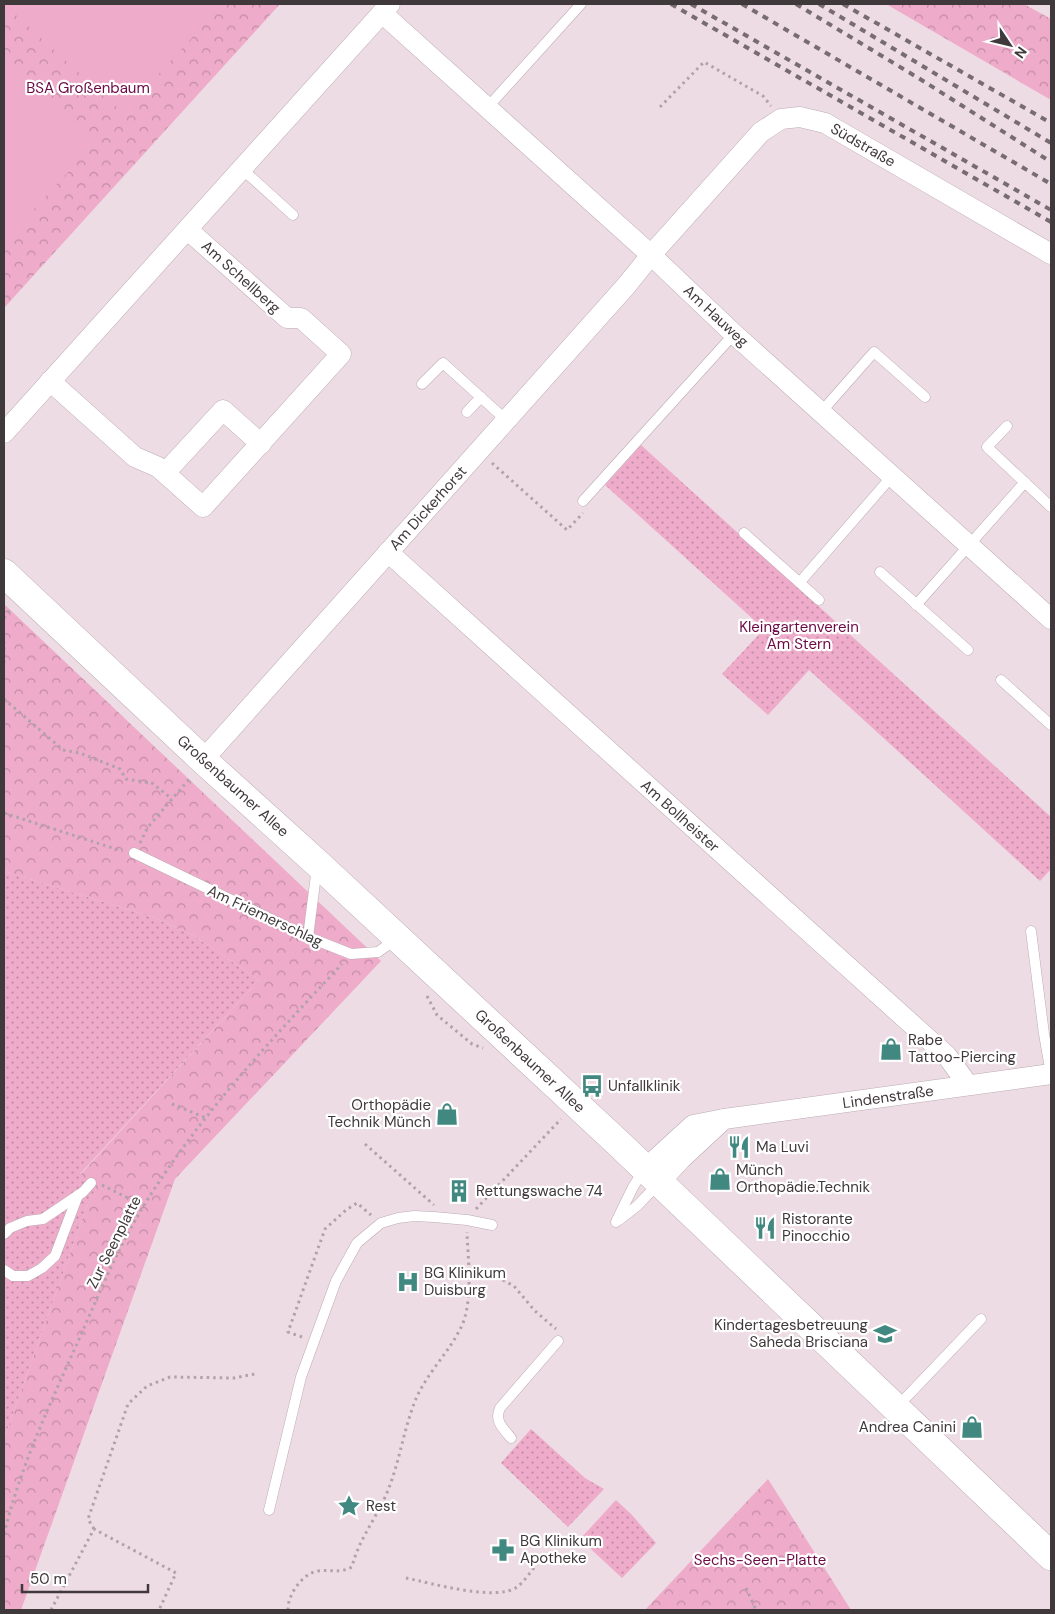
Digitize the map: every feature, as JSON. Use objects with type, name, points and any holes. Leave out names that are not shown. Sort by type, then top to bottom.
[{"type":"main road","name":"Großenbaumer Allee","points":[[4,572],[197,767],[317,863],[652,1176],[1051,1556]]},
{"type":"street","name":"Am Hauweg","points":[[386,8],[487,108],[651,255],[734,334],[822,411],[1051,619]]},
{"type":"street","name":"Am Schellberg","points":[[4,433],[386,8]]},
{"type":"street","name":"Südstraße","points":[[781,119],[800,118],[825,123],[1051,254]]},
{"type":"street","points":[[651,255],[761,132],[781,119]]},
{"type":"street","name":"Am Schellberg","points":[[50,381],[135,457],[158,467],[203,507],[261,444],[341,354],[302,318],[287,318],[188,230]]},
{"type":"street","name":"Am Dickerhorst","points":[[197,767],[626,286],[651,255]]},
{"type":"street","points":[[165,473],[223,410],[261,444]]},
{"type":"street","name":"Am Bollheister","points":[[388,552],[947,1056],[968,1085]]},
{"type":"street","name":"Lindenstraße","points":[[652,1176],[681,1159],[724,1120],[1051,1074]]},
{"type":"lane","points":[[487,108],[581,4]]},
{"type":"lane","points":[[242,169],[293,215]]},
{"type":"lane","points":[[584,506],[734,334]]},
{"type":"lane","points":[[822,411],[874,352],[925,398]]},
{"type":"lane","points":[[422,384],[443,363],[506,420]]},
{"type":"lane","points":[[467,412],[481,397]]},
{"type":"lane","points":[[1007,426],[987,448],[1051,507]]},
{"type":"lane","points":[[800,582],[892,476]]},
{"type":"lane","points":[[916,605],[1026,482]]},
{"type":"lane","points":[[744,533],[818,600]]},
{"type":"lane","points":[[880,572],[968,650]]},
{"type":"lane","points":[[1001,680],[1051,725]]},
{"type":"lane","name":"Am Friemerschlag","points":[[134,853],[308,937],[351,954],[378,952],[398,938]]},
{"type":"lane","points":[[308,937],[317,863]]},
{"type":"lane","points":[[1031,931],[1051,1074]]},
{"type":"lane","points":[[4,1234],[10,1228],[27,1221],[43,1219],[78,1195],[93,1182]]},
{"type":"lane","points":[[4,1270],[14,1276],[28,1276],[42,1268],[55,1256],[78,1195]]},
{"type":"lane","points":[[269,1510],[301,1377],[336,1281],[357,1242],[381,1223],[398,1218],[414,1216],[450,1218],[492,1225]]},
{"type":"lane","points":[[896,1407],[981,1318]]},
{"type":"lane","points":[[511,1438],[498,1422],[497,1415],[500,1408],[558,1341]]},
{"type":"path","points":[[660,107],[704,62],[763,96],[781,119]]},
{"type":"path","points":[[479,450],[567,530],[584,506]]},
{"type":"path","points":[[4,618],[13,607]]},
{"type":"path","points":[[4,642],[4,667]]},
{"type":"path","points":[[4,699],[63,750],[80,753],[120,769],[126,779],[152,783],[172,799]]},
{"type":"path","points":[[4,813],[134,853],[148,827],[197,767]]},
{"type":"path","name":"Zur Seenplatte","points":[[4,1534],[11,1504],[37,1433],[116,1259],[144,1206],[206,1118],[267,1044],[351,954]]},
{"type":"path","points":[[172,1104],[206,1118]]},
{"type":"path","points":[[288,1610],[290,1596],[305,1577],[316,1571],[344,1571],[352,1567],[355,1553],[385,1498],[394,1476],[415,1402],[431,1371],[449,1347],[463,1322],[468,1300],[467,1220],[561,1118]]},
{"type":"path","points":[[365,1144],[450,1218]]},
{"type":"path","points":[[93,1182],[144,1206]]},
{"type":"path","points":[[314,1341],[288,1332],[325,1229],[346,1210],[357,1203],[381,1223]]},
{"type":"path","points":[[497,1276],[514,1286],[535,1310],[557,1329]]},
{"type":"path","points":[[160,1610],[176,1573],[94,1528],[88,1519],[128,1404],[147,1386],[170,1378],[234,1378],[255,1374]]},
{"type":"path","points":[[51,1610],[94,1528]]},
{"type":"path","points":[[406,1578],[463,1590],[494,1594],[516,1588],[537,1564]]},
{"type":"path","points":[[746,1588],[756,1610]]},
{"type":"green space","name":"BSA Großenbaum","points":[[4,4],[280,4],[4,308]]},
{"type":"green space","points":[[4,4],[223,4],[123,113]]},
{"type":"green space","points":[[886,4],[1024,4],[1051,19],[1051,100]]},
{"type":"green space","points":[[4,65],[92,146],[4,242]]},
{"type":"green space","name":"Kleingartenverein Am Stern","points":[[641,445],[1051,817],[1051,869],[1040,881],[809,670],[768,715],[722,674],[764,629],[605,485]]},
{"type":"green space","points":[[4,604],[381,961],[175,1179],[21,1610],[4,1610],[4,1439],[87,1206],[96,1188],[80,1175],[259,980],[193,935],[155,918],[4,871]]},
{"type":"green space","points":[[4,871],[155,918],[193,935],[259,980],[80,1174],[97,1188],[87,1206],[4,1439]]},
{"type":"green space","points":[[531,1429],[585,1478],[604,1489],[568,1527],[501,1463]]},
{"type":"green space","name":"Sechs-Seen-Platte","points":[[768,1479],[851,1610],[645,1610]]},
{"type":"green space","points":[[616,1500],[656,1543],[622,1578],[580,1539]]},
{"type":"railway","points":[[671,4],[1051,222]]},
{"type":"railway","points":[[691,4],[1051,210]]},
{"type":"railway","points":[[742,4],[1051,184]]},
{"type":"railway","points":[[796,4],[920,79],[1051,162]]},
{"type":"railway","points":[[819,4],[1051,143]]},
{"type":"railway","points":[[843,4],[1051,123]]},
{"type":"place","name":"Rabe Tattoo-Piercing","points":[[891,1049]]},
{"type":"place","name":"Unfallklinik","points":[[592,1086]]},
{"type":"place","name":"Orthopädie Technik Münch","points":[[447,1114]]},
{"type":"place","name":"Ma Luvi","points":[[739,1147]]},
{"type":"place","name":"Münch Orthopädie.Technik","points":[[720,1179]]},
{"type":"place","name":"Rettungswache 74","points":[[459,1191]]},
{"type":"place","name":"Ristorante Pinocchio","points":[[765,1228]]},
{"type":"place","name":"BG Klinikum Duisburg","points":[[408,1282]]},
{"type":"place","name":"Kindertagesbetreuung Saheda Brisciana","points":[[885,1334]]},
{"type":"place","name":"Andrea Canini","points":[[972,1427]]},
{"type":"place","name":"Rest","points":[[349,1506]]},
{"type":"place","name":"BG Klinikum Apotheke","points":[[503,1550]]}]
